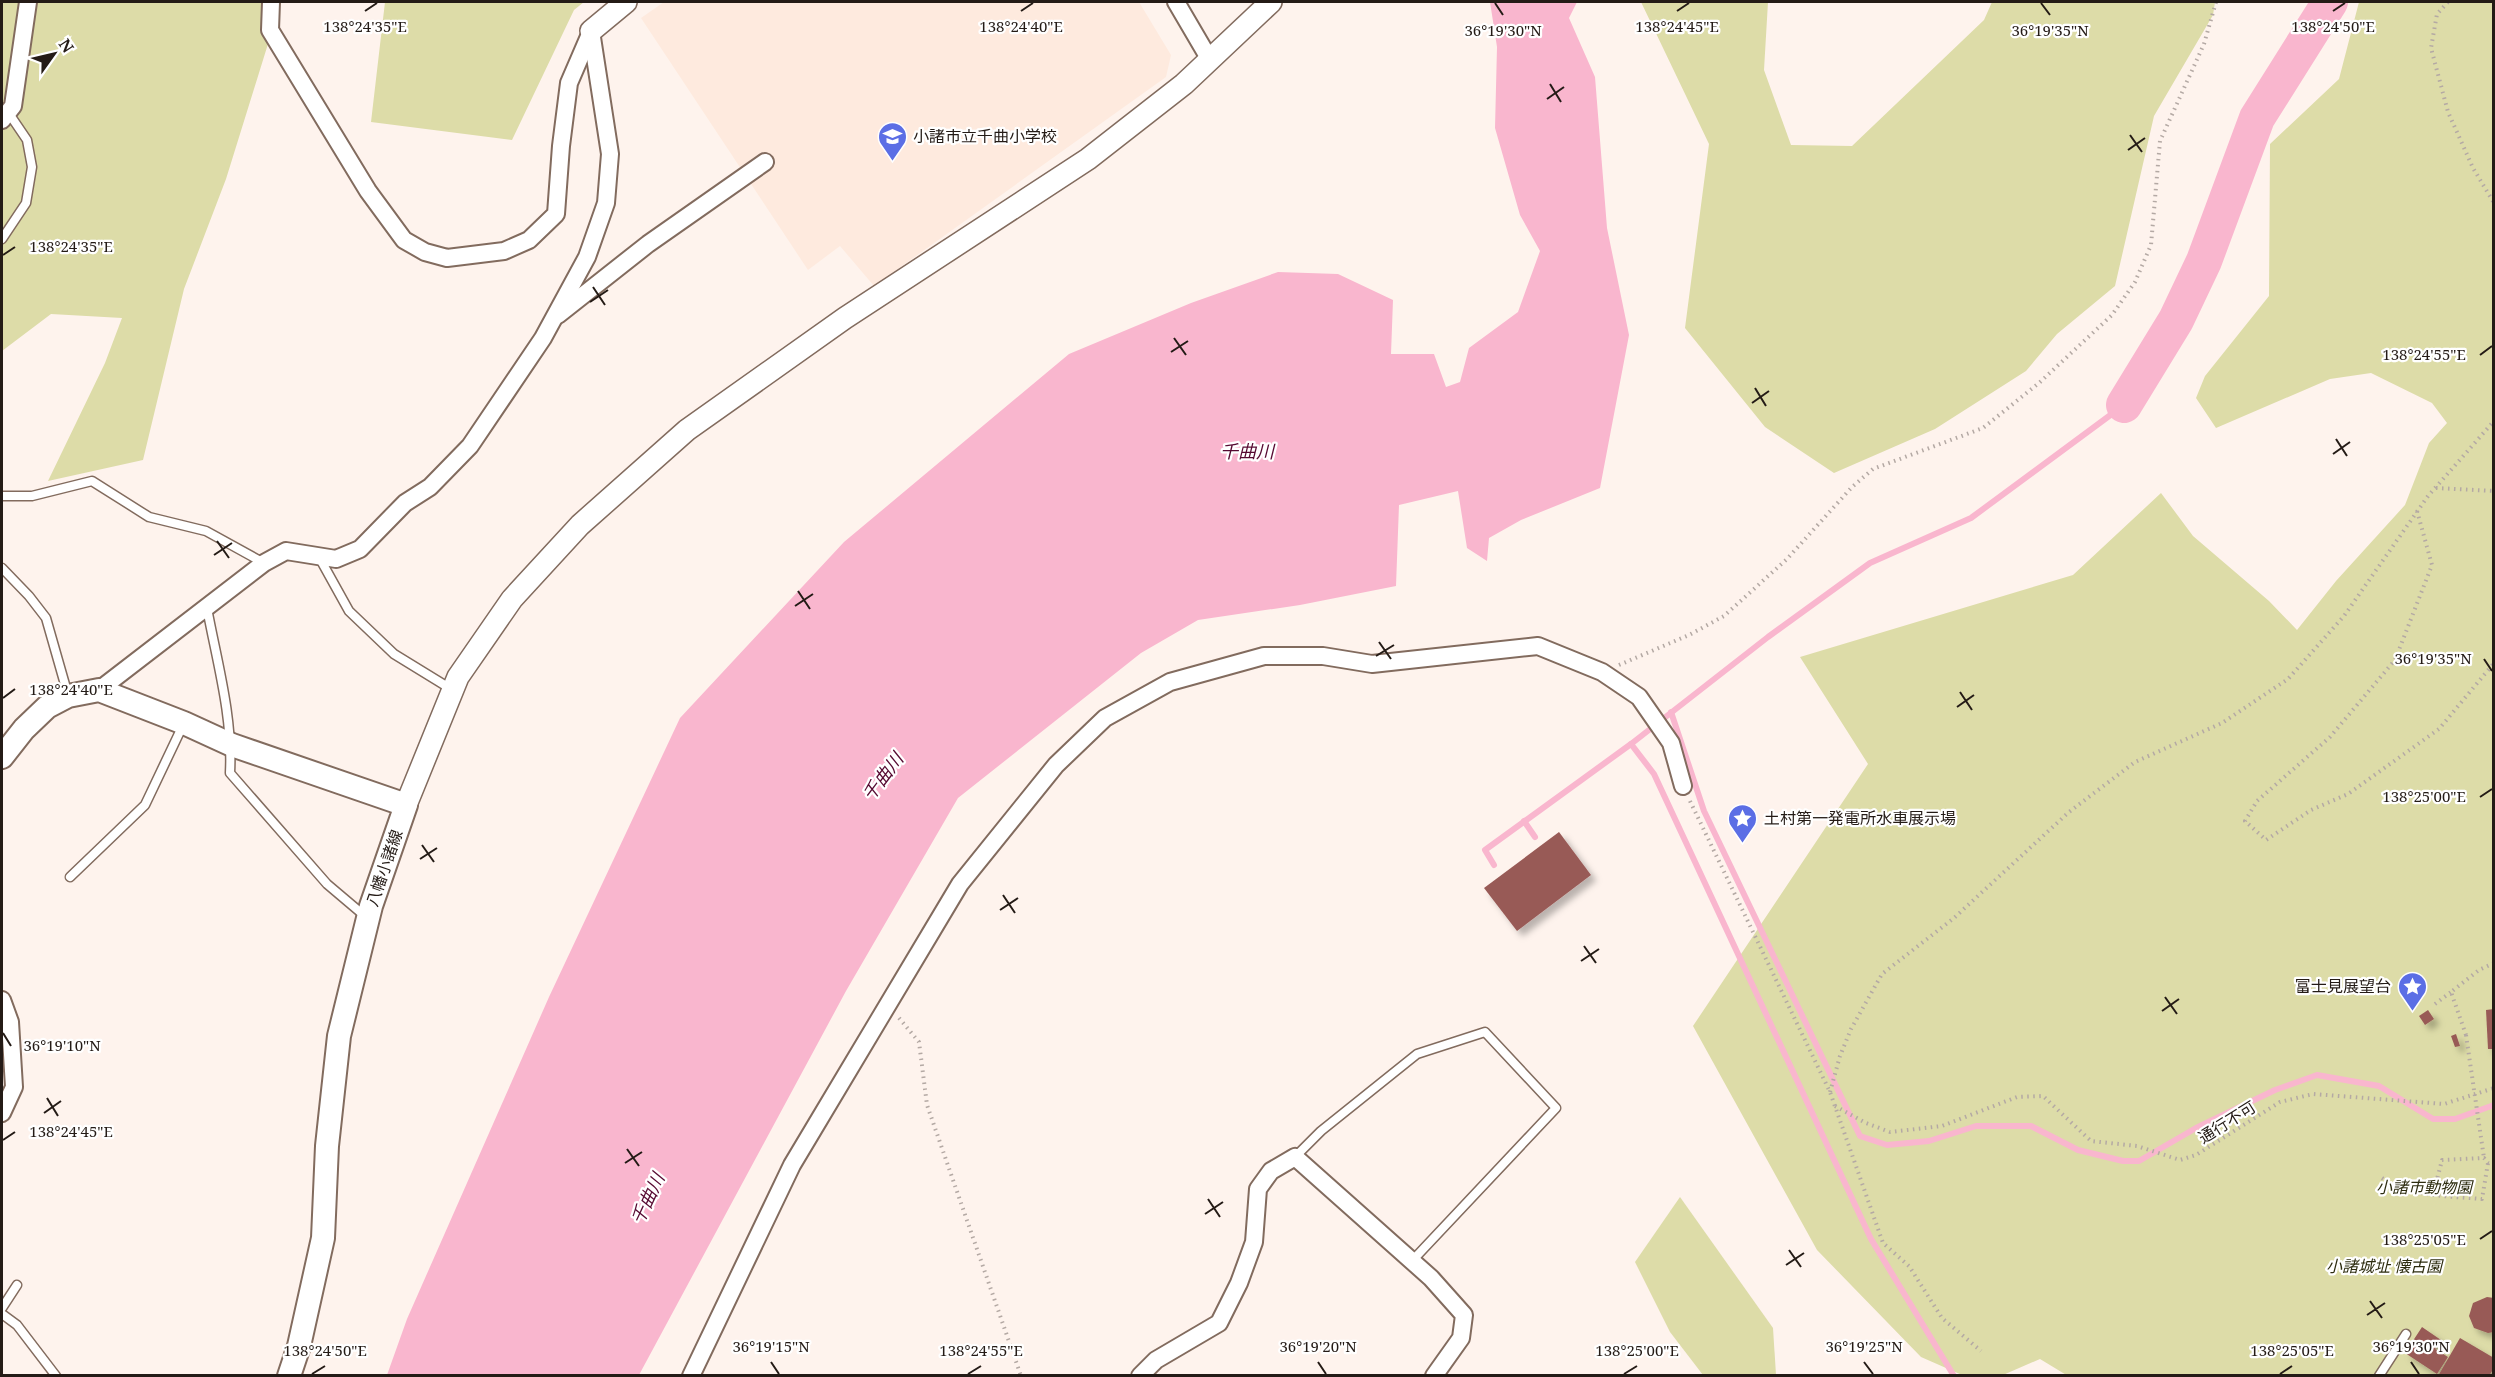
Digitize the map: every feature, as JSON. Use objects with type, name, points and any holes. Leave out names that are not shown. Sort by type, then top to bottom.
[{"type":"main road","points":[[2,757],[24,729],[47,707],[68,696],[99,690],[184,723],[232,745],[406,805]]},
{"type":"main road","name":"八幡小諸線","points":[[289,1376],[323,1238],[327,1146],[339,1036],[368,918],[406,805]]},
{"type":"street","points":[[5,116],[13,106],[28,2]]},
{"type":"street","points":[[271,2],[270,30],[369,191],[404,240],[425,252],[447,258],[504,251],[529,240],[556,213],[569,83],[591,31],[626,2]]},
{"type":"street","points":[[1176,2],[1210,60]]},
{"type":"street","points":[[406,805],[458,677],[512,598],[580,525],[687,430],[844,318],[1089,159],[1184,84],[1271,2]]},
{"type":"street","points":[[99,690],[264,563],[286,551],[336,559],[360,549],[405,503],[430,488],[470,446],[553,319],[587,256],[606,203],[610,154],[591,31]]},
{"type":"street","points":[[553,319],[648,243],[765,162]]},
{"type":"street","points":[[691,1376],[792,1166],[887,1003],[960,884],[1056,765],[1105,718],[1170,682],[1263,656],[1323,656],[1372,664],[1538,646],[1602,672],[1639,697],[1671,743],[1683,786]]},
{"type":"street","points":[[2,1000],[10,1022],[14,1087],[2,1113]]},
{"type":"street","points":[[1140,1376],[1156,1360],[1219,1323],[1239,1283],[1254,1242],[1258,1189],[1271,1171],[1294,1158],[1431,1278],[1464,1315],[1461,1338],[1434,1376]]},
{"type":"lane","points":[[2,239],[26,203],[32,167],[27,140],[5,116]]},
{"type":"lane","points":[[2,496],[32,496],[92,481],[149,517],[206,531],[264,563]]},
{"type":"lane","points":[[319,556],[349,611],[394,654],[453,690]]},
{"type":"lane","points":[[2,568],[46,618],[68,696]]},
{"type":"lane","points":[[207,608],[232,745],[230,772],[327,884],[368,918]]},
{"type":"lane","points":[[70,878],[145,805],[184,723]]},
{"type":"lane","points":[[1294,1158],[1321,1131],[1417,1054],[1485,1032],[1556,1108],[1411,1262]]},
{"type":"lane","points":[[2,1308],[17,1285]]},
{"type":"lane","points":[[2,1314],[17,1324],[56,1376]]},
{"type":"lane","points":[[2379,1376],[2406,1334]]},
{"type":"path","points":[[1602,672],[1689,636],[1724,616],[1787,559],[1852,487],[1873,469],[1983,428],[2039,382],[2112,315],[2135,282],[2151,245],[2160,141],[2204,44],[2216,2]]},
{"type":"path","points":[[2448,2],[2438,14],[2431,48],[2448,112],[2473,168],[2493,203]]},
{"type":"path","points":[[1830,1092],[1840,1056],[1851,1029],[1882,974],[1954,918],[2068,812],[2135,762],[2222,723],[2288,679],[2344,616],[2417,511],[2493,421]]},
{"type":"path","points":[[2435,488],[2493,491]]},
{"type":"path","points":[[2417,511],[2432,565],[2395,660],[2330,737],[2257,801],[2245,821],[2266,840],[2311,810],[2348,794],[2439,729],[2493,663]]},
{"type":"path","points":[[1683,786],[1830,1092],[1883,1243],[1909,1266],[1942,1318],[1981,1351]]},
{"type":"path","points":[[2493,823],[2493,836]]},
{"type":"path","points":[[2435,1004],[2479,970],[2493,963]]},
{"type":"path","points":[[2382,1178],[2396,1187],[2433,1195],[2482,1198],[2491,1164],[2484,1158],[2466,1035],[2451,992]]},
{"type":"path","points":[[887,1003],[919,1042],[927,1105],[1021,1376]]},
{"type":"path","name":"通行不可","points":[[1835,1106],[1866,1123],[1890,1132],[1942,1126],[2017,1097],[2043,1096],[2091,1141],[2137,1146],[2180,1160],[2196,1155],[2280,1102],[2313,1094],[2444,1104],[2493,1088]]},
{"type":"path","points":[[2433,1195],[2442,1160],[2484,1158]]},
{"type":"shaded area","name":"小諸市立千曲小学校","points":[[664,2],[1139,2],[1171,55],[1166,77],[874,286],[840,246],[808,270],[641,18]]},
{"type":"green space","points":[[2,2],[281,2],[226,179],[184,289],[143,460],[48,481],[105,363],[122,318],[51,314],[2,351]]},
{"type":"green space","points":[[385,2],[584,2],[574,10],[512,140],[371,122]]},
{"type":"green space","points":[[1641,2],[1768,2],[1764,70],[1791,145],[1852,146],[1984,20],[1992,2],[2215,2],[2213,15],[2154,116],[2115,286],[2057,334],[2026,371],[1935,429],[1834,473],[1765,427],[1685,328],[1709,144]]},
{"type":"green space","points":[[2359,2],[2493,2],[2493,1375],[2068,1376],[2040,1359],[2003,1375],[1962,1375],[1921,1357],[1817,1250],[1693,1026],[1868,764],[1800,657],[2073,575],[2161,493],[2193,536],[2269,601],[2297,630],[2336,581],[2405,505],[2429,443],[2447,423],[2432,403],[2371,373],[2330,379],[2216,428],[2196,398],[2205,376],[2269,296],[2270,144],[2339,79]]},
{"type":"green space","points":[[1680,1197],[1773,1328],[1776,1375],[1703,1375],[1670,1332],[1635,1262]]},
{"type":"water","name":"千曲川","points":[[1490,2],[1577,2],[1569,18],[1595,77],[1607,228],[1629,335],[1600,488],[1521,520],[1489,538],[1487,561],[1467,548],[1458,491],[1399,505],[1396,586],[1300,605],[1198,620],[1141,653],[958,798],[846,991],[639,1375],[387,1375],[407,1319],[549,997],[680,718],[844,542],[1069,354],[1191,303],[1278,272],[1338,274],[1393,300],[1391,354],[1434,354],[1446,387],[1460,382],[1469,348],[1518,312],[1540,251],[1520,215],[1495,128],[1497,47]]},
{"type":"building","points":[[1559,832],[1591,875],[1517,931],[1484,888]]},
{"type":"building","points":[[2494,1009],[2494,1049],[2488,1049],[2486,1010]]},
{"type":"building","points":[[2428,1010],[2434,1019],[2425,1025],[2419,1016]]},
{"type":"building","points":[[2456,1034],[2460,1046],[2455,1047],[2451,1036]]},
{"type":"building","points":[[2487,1297],[2494,1298],[2494,1332],[2488,1333],[2474,1328],[2469,1316],[2473,1303]]},
{"type":"building","points":[[2422,1327],[2441,1340],[2435,1349],[2448,1357],[2437,1374],[2405,1353]]},
{"type":"building","points":[[2460,1338],[2494,1358],[2494,1368],[2489,1376],[2438,1376]]},
{"type":"waterway","points":[[2124,405],[2176,320],[2204,261],[2257,118],[2330,2]]},
{"type":"waterway","points":[[1494,865],[1485,850],[1631,744],[1768,637],[1870,563],[1971,518],[2124,405]]},
{"type":"waterway","points":[[1671,712],[1704,811],[1860,1136],[1887,1145],[1929,1141],[1976,1126],[2031,1126],[2078,1150],[2123,1161],[2139,1161],[2196,1128],[2275,1090],[2317,1075],[2379,1086],[2433,1119],[2455,1119],[2494,1105]]},
{"type":"waterway","points":[[1631,744],[1654,774],[1871,1239],[1954,1376]]},
{"type":"waterway","points":[[1524,821],[1535,837]]},
{"type":"place","name":"小諸市立千曲小学校","points":[[892,162]]},
{"type":"place","name":"土村第一発電所水車展示場","points":[[1743,844]]},
{"type":"place","name":"富士見展望台","points":[[2412,1012]]},
{"type":"park label","name":"小諸市動物園","points":[[2424,1187]]},
{"type":"park label","name":"小諸城址 懐古園","points":[[2384,1266]]}]
